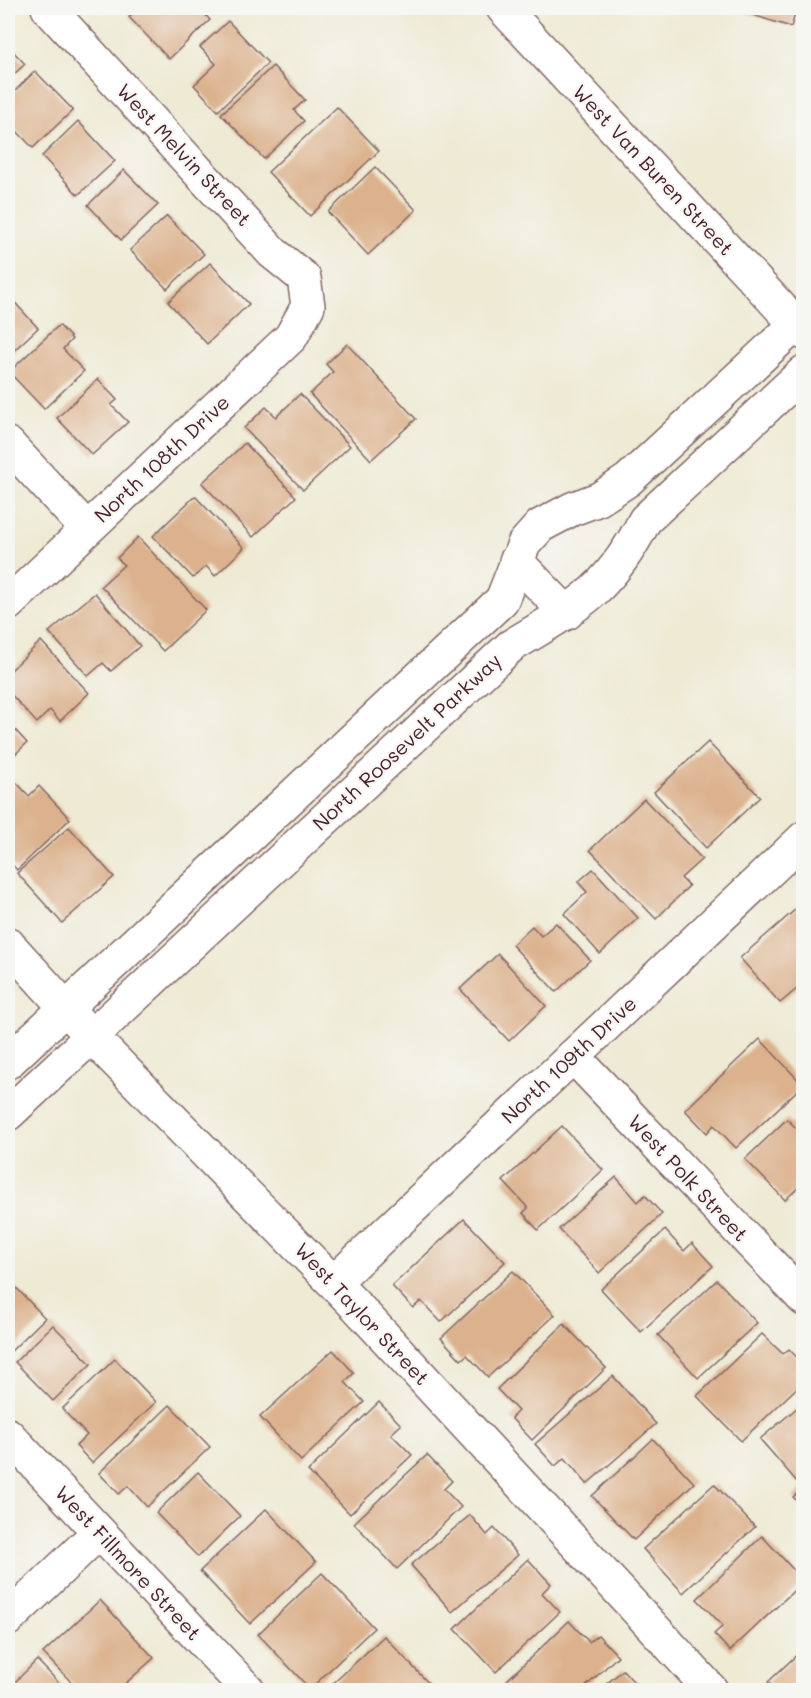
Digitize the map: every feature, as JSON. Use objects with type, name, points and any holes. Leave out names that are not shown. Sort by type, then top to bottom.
[{"type":"street","name":"West Melvin Street","points":[[48,8],[273,253],[304,278],[308,306]]},
{"type":"street","name":"West Van Buren Street","points":[[503,8],[801,325]]},
{"type":"street","name":"North 108th Drive","points":[[8,604],[291,337],[308,306]]},
{"type":"street","name":"North Roosevelt Parkway","points":[[8,1062],[502,600],[524,544],[540,526],[572,509],[599,499],[628,480],[801,325]]},
{"type":"street","name":"North Roosevelt Parkway","points":[[8,1114],[511,646],[585,601],[608,579],[631,547],[645,520],[804,372]]},
{"type":"street","points":[[8,444],[87,529]]},
{"type":"street","points":[[516,561],[567,613]]},
{"type":"street","points":[[405,690],[433,719]]},
{"type":"street","name":"North 109th Drive","points":[[334,1282],[804,838]]},
{"type":"street","name":"West Taylor Street","points":[[8,944],[92,1037],[334,1282],[711,1690]]},
{"type":"street","name":"West Polk Street","points":[[573,1056],[804,1299]]},
{"type":"street","name":"West Fillmore Street","points":[[8,1435],[248,1690]]},
{"type":"street","points":[[8,1619],[99,1532]]},
{"type":"building","points":[[138,8],[199,8],[210,20],[169,59],[129,17]]},
{"type":"building","points":[[738,8],[797,8],[791,27],[737,10]]},
{"type":"building","points":[[228,21],[268,63],[218,111],[194,85],[216,64],[200,47]]},
{"type":"building","points":[[8,46],[25,64],[8,80]]},
{"type":"building","points":[[273,66],[305,100],[294,110],[304,121],[264,159],[221,114]]},
{"type":"building","points":[[35,71],[73,110],[33,148],[8,122],[8,98]]},
{"type":"building","points":[[337,107],[379,151],[310,216],[268,172]]},
{"type":"building","points":[[78,121],[115,161],[78,195],[42,156]]},
{"type":"building","points":[[375,167],[416,210],[368,255],[328,212]]},
{"type":"building","points":[[124,170],[158,205],[121,240],[88,205]]},
{"type":"building","points":[[167,216],[204,254],[167,289],[130,250]]},
{"type":"building","points":[[210,263],[249,304],[207,344],[168,302]]},
{"type":"building","points":[[8,295],[38,328],[8,356]]},
{"type":"building","points":[[59,325],[72,339],[63,349],[84,371],[44,409],[9,372]]},
{"type":"building","points":[[347,344],[416,419],[371,460],[310,394],[333,372],[326,364]]},
{"type":"building","points":[[98,379],[117,400],[111,405],[128,422],[92,455],[57,418]]},
{"type":"building","points":[[300,394],[350,446],[303,490],[244,428],[266,407],[276,417]]},
{"type":"building","points":[[245,443],[296,497],[253,537],[202,483]]},
{"type":"building","points":[[195,496],[244,548],[215,576],[206,566],[193,578],[153,536]]},
{"type":"building","points":[[138,537],[206,610],[163,651],[101,586],[124,565],[117,558]]},
{"type":"building","points":[[95,593],[140,646],[111,671],[103,663],[88,676],[49,632]]},
{"type":"building","points":[[41,641],[89,693],[60,721],[50,710],[37,723],[8,691],[8,673]]},
{"type":"building","points":[[8,722],[27,743],[8,761]]},
{"type":"building","points":[[708,742],[760,797],[706,848],[654,792]]},
{"type":"building","points":[[16,782],[29,796],[39,786],[70,819],[17,870],[8,860],[8,790]]},
{"type":"building","points":[[644,799],[702,859],[681,878],[689,886],[656,919],[590,850]]},
{"type":"building","points":[[69,827],[114,877],[62,923],[17,873]]},
{"type":"building","points":[[593,869],[638,918],[600,954],[564,914],[587,892],[578,882]]},
{"type":"building","points":[[804,902],[804,983],[780,1003],[740,958]]},
{"type":"building","points":[[556,923],[590,960],[556,992],[512,945],[532,926],[541,936]]},
{"type":"building","points":[[498,954],[546,1006],[509,1041],[460,989]]},
{"type":"building","points":[[760,1039],[803,1085],[736,1148],[714,1125],[707,1133],[685,1110]]},
{"type":"building","points":[[787,1119],[804,1136],[804,1182],[785,1200],[745,1159]]},
{"type":"building","points":[[562,1126],[603,1170],[538,1230],[523,1213],[528,1208],[503,1181]]},
{"type":"building","points":[[616,1177],[638,1202],[645,1195],[662,1214],[599,1273],[559,1229]]},
{"type":"building","points":[[464,1219],[505,1262],[441,1322],[421,1301],[413,1308],[392,1286]]},
{"type":"building","points":[[665,1230],[684,1251],[692,1243],[713,1266],[641,1332],[601,1289]]},
{"type":"building","points":[[513,1271],[555,1315],[488,1377],[467,1355],[461,1360],[441,1338]]},
{"type":"building","points":[[8,1279],[45,1318],[9,1353],[8,1351]]},
{"type":"building","points":[[717,1280],[757,1323],[698,1378],[658,1335]]},
{"type":"building","points":[[564,1324],[606,1368],[532,1440],[511,1418],[518,1411],[497,1389]]},
{"type":"building","points":[[53,1325],[91,1364],[53,1401],[15,1362]]},
{"type":"building","points":[[762,1334],[783,1354],[789,1349],[804,1365],[804,1381],[741,1441],[697,1396]]},
{"type":"building","points":[[333,1350],[354,1373],[345,1382],[364,1402],[301,1461],[260,1417]]},
{"type":"building","points":[[115,1359],[156,1402],[92,1463],[76,1446],[87,1435],[62,1409]]},
{"type":"building","points":[[613,1376],[656,1424],[587,1484],[565,1458],[555,1466],[535,1444]]},
{"type":"building","points":[[379,1402],[401,1425],[391,1434],[412,1455],[350,1514],[308,1471]]},
{"type":"building","points":[[804,1402],[804,1478],[798,1483],[760,1439]]},
{"type":"building","points":[[170,1405],[210,1447],[147,1507],[128,1486],[119,1494],[99,1473]]},
{"type":"building","points":[[653,1439],[694,1483],[634,1540],[592,1496]]},
{"type":"building","points":[[427,1455],[452,1481],[444,1489],[461,1507],[397,1569],[354,1523]]},
{"type":"building","points":[[198,1472],[240,1516],[198,1557],[156,1513]]},
{"type":"building","points":[[714,1484],[755,1527],[683,1593],[643,1549]]},
{"type":"building","points":[[804,1487],[804,1508],[793,1497]]},
{"type":"building","points":[[266,1509],[316,1562],[250,1624],[200,1571]]},
{"type":"building","points":[[470,1515],[487,1535],[494,1528],[518,1555],[452,1612],[411,1565]]},
{"type":"building","points":[[762,1536],[804,1581],[730,1651],[714,1634],[723,1626],[697,1599]]},
{"type":"building","points":[[528,1559],[551,1584],[542,1593],[560,1612],[496,1672],[455,1629]]},
{"type":"building","points":[[322,1573],[374,1628],[310,1689],[258,1634]]},
{"type":"building","points":[[100,1600],[154,1658],[118,1690],[79,1690],[43,1653]]},
{"type":"building","points":[[569,1621],[589,1642],[598,1635],[618,1656],[582,1690],[509,1690],[503,1684]]},
{"type":"building","points":[[384,1636],[435,1690],[326,1690]]},
{"type":"building","points":[[804,1648],[804,1690],[775,1690],[768,1682]]},
{"type":"building","points":[[37,1660],[66,1690],[8,1690],[8,1689]]},
{"type":"building","points":[[623,1670],[641,1690],[599,1690]]}]
